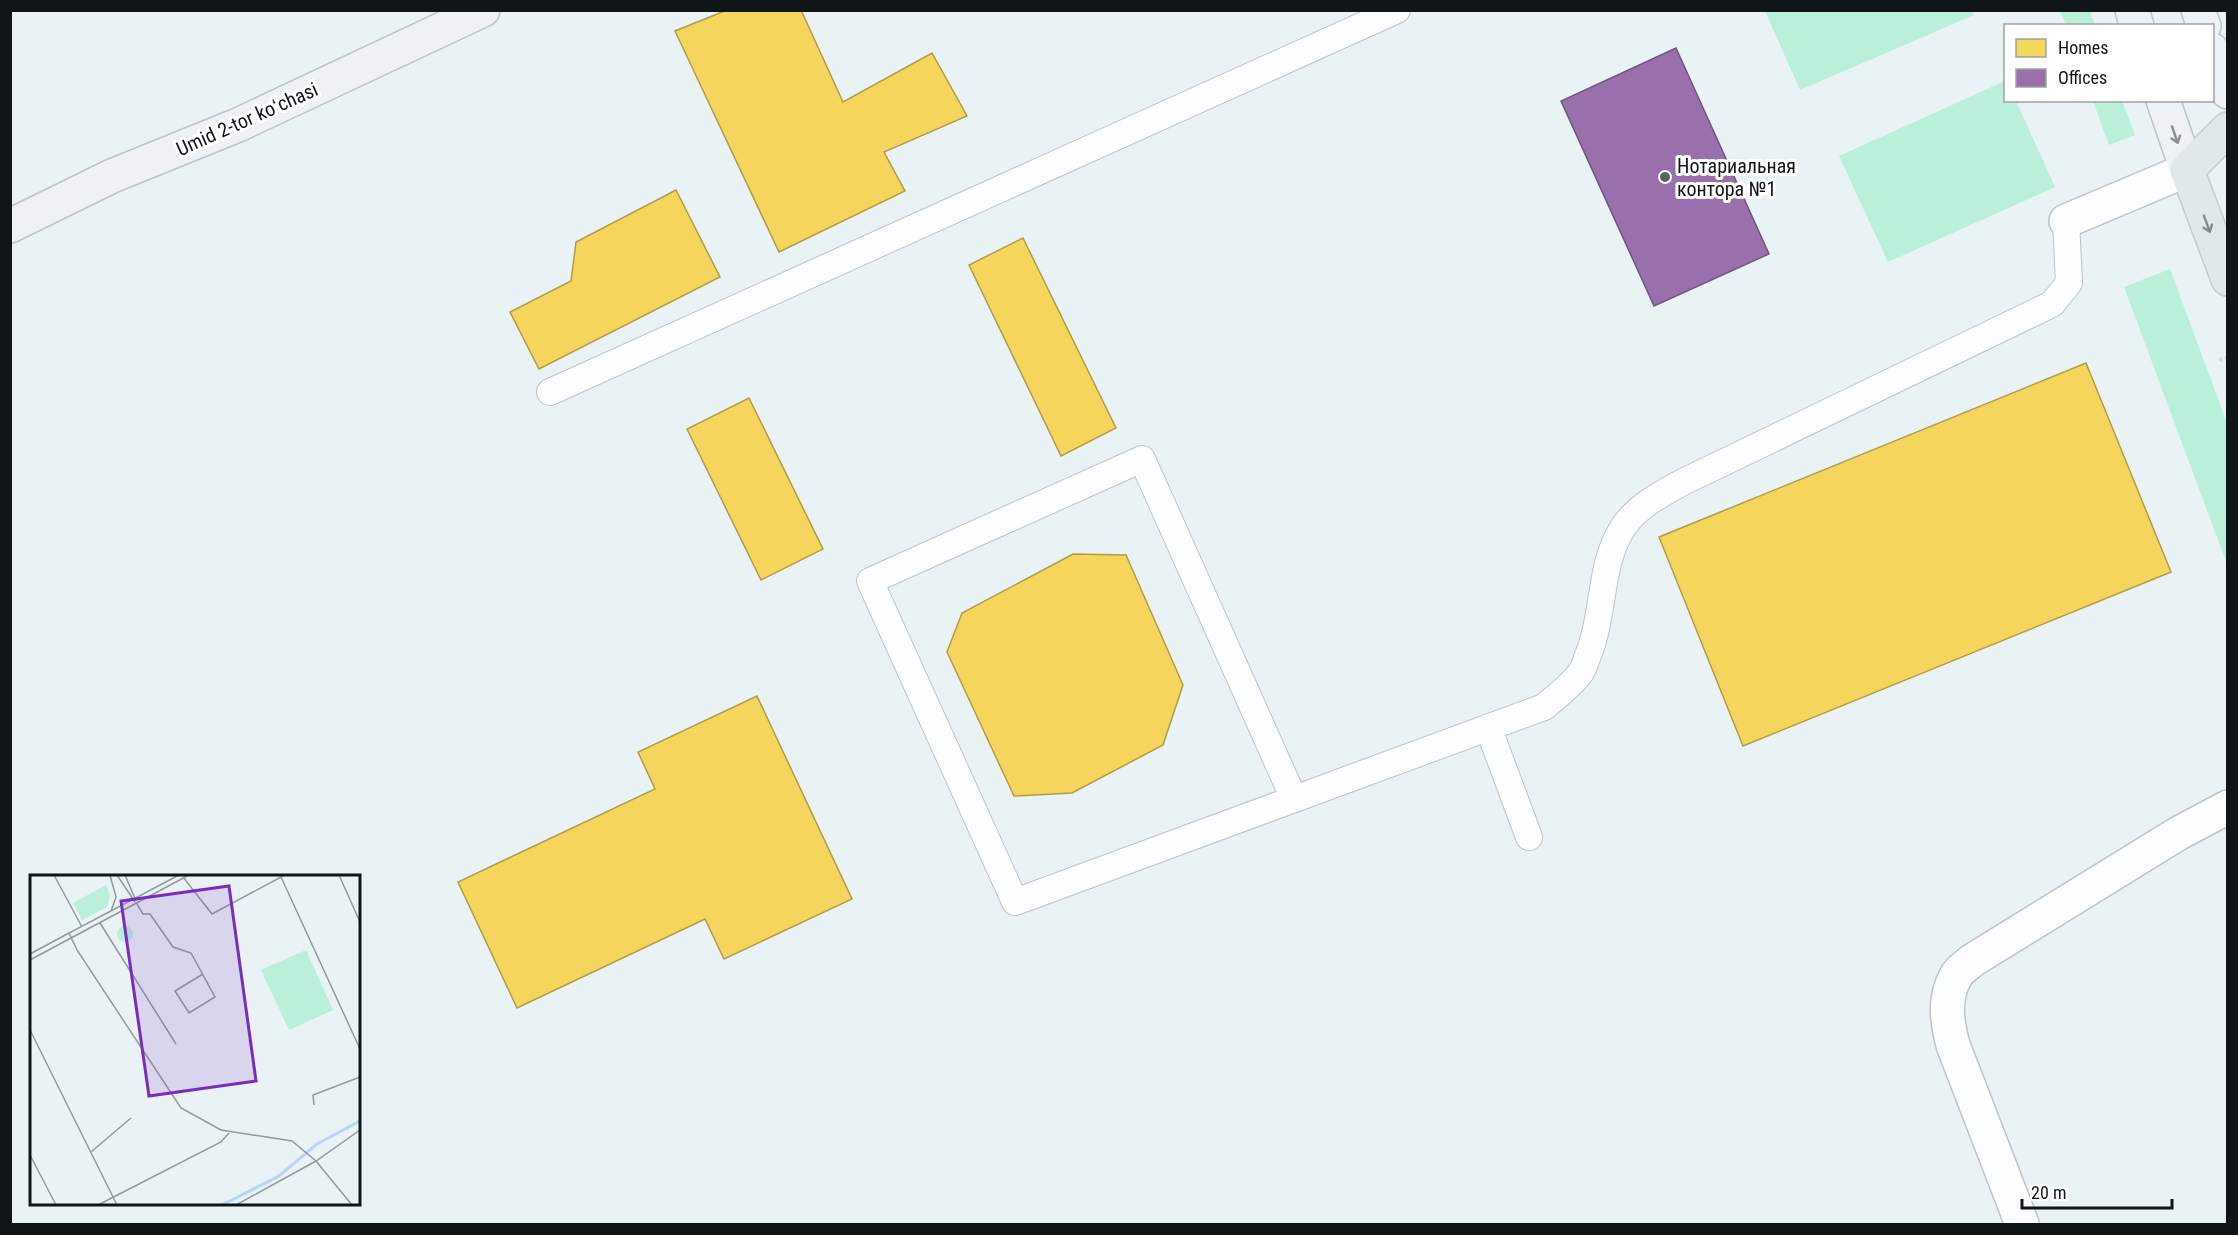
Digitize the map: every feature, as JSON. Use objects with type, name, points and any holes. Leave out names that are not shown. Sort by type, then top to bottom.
[{"type":"main road","name":"Umid 2-tor koʻchasi","points":[[10,226],[112,176],[238,125],[483,10]]},
{"type":"main road","points":[[2214,55],[2228,92]]},
{"type":"main road","points":[[2164,102],[2228,279]]},
{"type":"main road","points":[[2187,170],[2228,129]]},
{"type":"main road","points":[[2187,170],[2228,166]]},
{"type":"street","points":[[2066,221],[2187,170]]},
{"type":"street","points":[[2022,1224],[1953,1045],[1947,1021],[1948,996],[1956,975],[1973,960],[2179,832],[2228,807]]},
{"type":"lane","points":[[550,392],[1397,10]]},
{"type":"lane","points":[[1294,799],[1142,459],[870,581],[1016,902],[1294,799],[1488,727],[1544,706],[1582,671],[1598,620],[1606,571],[1613,549],[1624,526],[1638,511],[1683,482],[2052,304],[2069,284],[2066,221]]},
{"type":"lane","points":[[1488,727],[1529,837]]},
{"type":"path","points":[[2219,360],[2228,358]]},
{"type":"green space","points":[[1765,11],[1972,11],[1974,15],[1800,90]]},
{"type":"green space","points":[[2060,11],[2090,11],[2095,24],[2066,24]]},
{"type":"green space","points":[[2004,81],[2004,102],[2016,102],[2055,187],[1888,262],[1839,156]]},
{"type":"green space","points":[[2093,102],[2122,102],[2135,135],[2109,145]]},
{"type":"green space","points":[[2170,269],[2227,423],[2227,564],[2124,287]]},
{"type":"building: Homes","points":[[727,10],[801,10],[843,102],[932,53],[967,116],[884,152],[905,191],[779,252],[675,31]]},
{"type":"building: Homes","points":[[676,190],[720,277],[539,369],[510,312],[571,281],[576,242]]},
{"type":"building: Homes","points":[[1023,238],[1116,428],[1061,456],[969,265]]},
{"type":"building: Homes","points":[[2086,363],[2171,572],[1743,746],[1659,537]]},
{"type":"building: Homes","points":[[749,398],[823,549],[761,580],[687,429]]},
{"type":"building: Homes","points":[[1073,554],[1126,555],[1183,685],[1163,745],[1072,793],[1014,796],[947,652],[962,613]]},
{"type":"building: Homes","points":[[757,696],[852,899],[724,959],[705,919],[517,1008],[458,882],[655,789],[638,752]]},
{"type":"building: Offices","name":"Нотариальная контора №1","points":[[1676,48],[1769,254],[1654,306],[1561,101]]},
{"type":"place","name":"Нотариальная контора №1","points":[[1665,177]]}]
